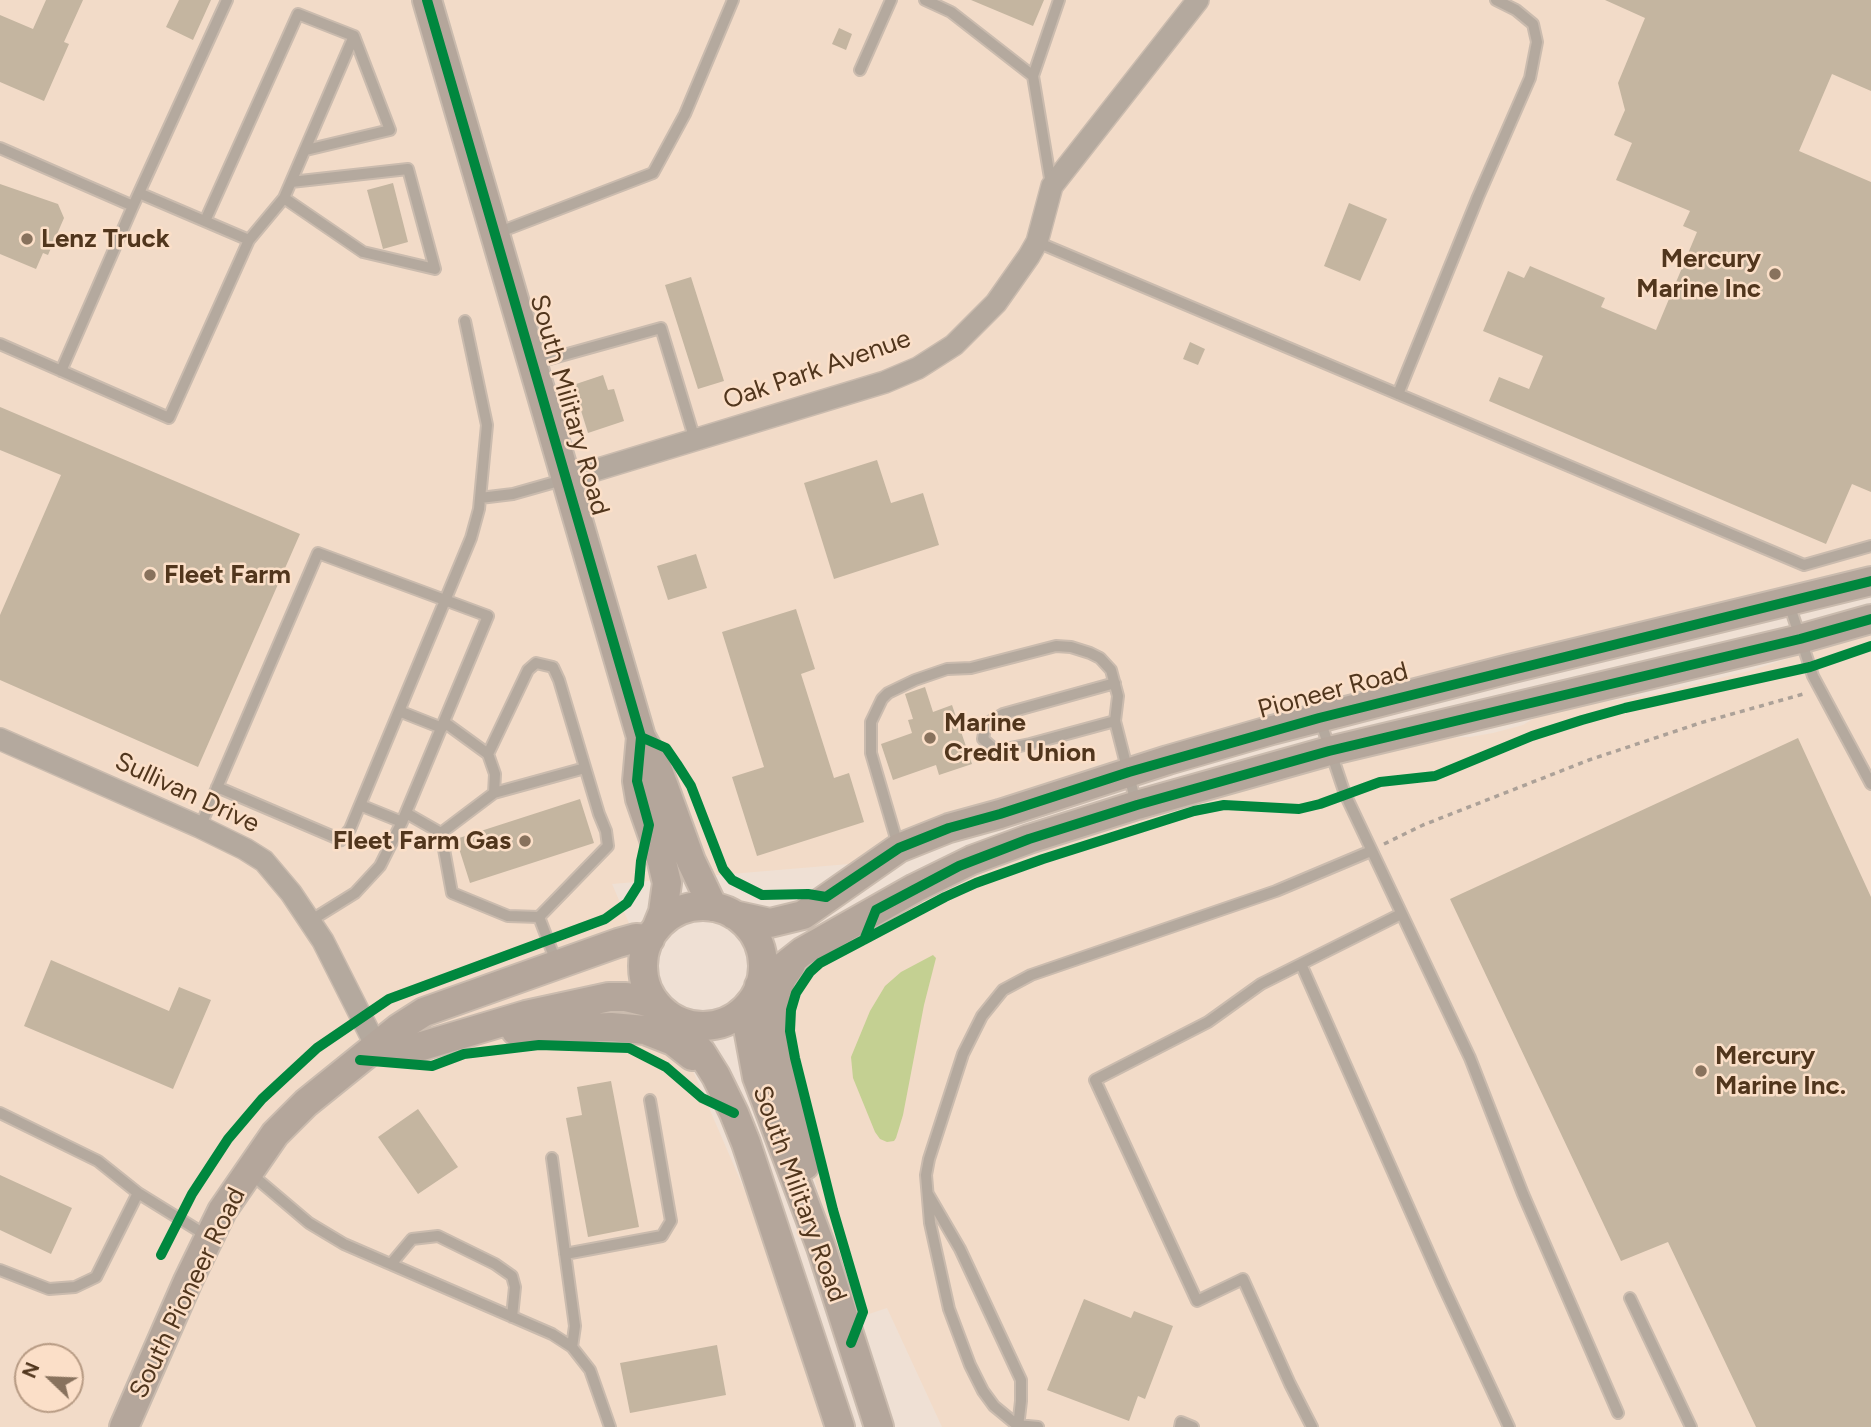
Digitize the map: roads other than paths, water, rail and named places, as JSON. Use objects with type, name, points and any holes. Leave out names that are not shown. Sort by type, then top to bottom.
[{"type":"main road","name":"South Military Road","points":[[424,2],[495,234],[641,737],[655,762],[691,861],[724,911]]},
{"type":"main road","name":"Pioneer Road","points":[[724,911],[770,923],[803,915],[899,848],[949,828],[1129,772],[1319,718],[1871,581]]},
{"type":"main road","points":[[377,1048],[406,1049],[526,1015],[609,998],[633,998],[688,1024],[707,1026],[726,1022],[742,1012],[757,992],[802,952],[930,880],[972,860],[1137,805],[1329,751],[1800,639],[1871,619]]},
{"type":"main road","name":"South Military Road","points":[[641,737],[637,781],[640,799],[667,883],[663,912],[653,934]]},
{"type":"main road","points":[[664,1011],[647,989],[643,972],[644,955],[653,934],[668,918],[681,910],[697,906],[724,911],[750,928],[759,946],[763,966],[757,992]]},
{"type":"main road","name":"South Pioneer Road","points":[[124,1427],[209,1237],[248,1171],[275,1134],[306,1103],[399,1028],[424,1012],[618,943],[653,934]]},
{"type":"main road","points":[[802,952],[780,982],[774,1005],[774,1032],[781,1072],[807,1173],[821,1247]]},
{"type":"main road","name":"South Military Road","points":[[757,992],[748,1028],[754,1067],[821,1247],[879,1427]]},
{"type":"main road","name":"South Military Road","points":[[664,1011],[701,1052],[723,1091],[746,1143],[840,1427]]},
{"type":"main road","points":[[468,1032],[611,1027],[645,1030],[673,1041],[685,1050],[723,1091]]},
{"type":"street","name":"Oak Park Avenue","points":[[566,479],[885,382],[931,362],[954,345],[981,321],[1007,290],[1037,242],[1052,187],[1198,0]]},
{"type":"street","name":"Sullivan Drive","points":[[0,739],[200,827],[264,861],[292,893],[323,941],[377,1048]]},
{"type":"lane","points":[[61,371],[227,0]]},
{"type":"lane","points":[[495,234],[653,173],[685,114],[733,0]]},
{"type":"lane","points":[[860,70],[891,0]]},
{"type":"lane","points":[[925,0],[951,12],[1033,76]]},
{"type":"lane","points":[[1052,187],[1033,76],[1059,0]]},
{"type":"lane","points":[[1398,394],[1478,197],[1530,78],[1537,42],[1534,24],[1516,9],[1496,0]]},
{"type":"lane","points":[[205,221],[298,13],[354,36],[390,130],[306,150]]},
{"type":"lane","points":[[0,344],[169,418],[249,240],[284,198],[354,36]]},
{"type":"lane","points":[[0,148],[133,206]]},
{"type":"lane","points":[[284,198],[363,252],[435,269],[408,169],[291,182]]},
{"type":"lane","points":[[139,193],[249,240]]},
{"type":"lane","points":[[1037,242],[1804,565],[1871,546]]},
{"type":"lane","points":[[217,787],[341,840],[350,829],[471,538],[480,498],[487,425],[465,321]]},
{"type":"lane","points":[[533,363],[661,328],[695,440]]},
{"type":"lane","points":[[480,498],[513,494],[566,479]]},
{"type":"lane","points":[[200,827],[318,553],[488,616],[404,817],[380,866],[355,892],[310,921]]},
{"type":"lane","points":[[1788,601],[1820,690],[1871,784]]},
{"type":"lane","points":[[899,848],[871,752],[870,740],[871,722],[888,693],[947,669],[971,668],[1056,646],[1072,647],[1108,664],[1118,696],[1115,721],[1137,805]]},
{"type":"lane","points":[[441,833],[452,893],[508,916],[539,917],[608,846],[606,831],[553,667],[536,663],[528,670],[488,754]]},
{"type":"lane","points":[[1115,683],[1003,714],[985,728],[983,739],[995,750],[1005,749],[1115,721]]},
{"type":"lane","points":[[399,711],[443,725],[488,754],[495,774],[494,793]]},
{"type":"lane","points":[[1319,718],[1345,794],[1470,1058],[1523,1194],[1618,1413]]},
{"type":"lane","points":[[441,833],[494,793],[585,768]]},
{"type":"lane","points":[[360,805],[404,817],[441,833]]},
{"type":"lane","points":[[1038,1427],[1017,1426],[994,1406],[984,1391],[954,1324],[938,1264],[927,1192],[926,1175],[932,1149],[963,1054],[982,1016],[1003,990],[1031,975],[1276,891],[1371,850]]},
{"type":"lane","points":[[1312,1427],[1243,1279],[1197,1301],[1095,1080],[1208,1022],[1261,984],[1401,914]]},
{"type":"lane","points":[[539,917],[557,964]]},
{"type":"lane","points":[[1301,964],[1442,1283],[1509,1427]]},
{"type":"lane","points":[[565,1254],[662,1236],[671,1222],[650,1100]]},
{"type":"lane","points":[[0,1113],[98,1161],[138,1193],[209,1237]]},
{"type":"lane","points":[[552,1158],[575,1326],[572,1347]]},
{"type":"lane","points":[[248,1171],[309,1223],[344,1244],[552,1334],[572,1347],[590,1370],[610,1427]]},
{"type":"lane","points":[[927,1192],[957,1242],[1019,1375],[1022,1393],[1017,1426]]},
{"type":"lane","points":[[0,1270],[49,1289],[75,1287],[96,1277],[138,1193]]},
{"type":"lane","points":[[390,1264],[412,1239],[438,1236],[495,1264],[512,1276],[515,1287],[512,1317]]},
{"type":"lane","points":[[1630,1298],[1691,1427]]},
{"type":"lane","points":[[1180,1427],[1181,1422],[1193,1427]]},
{"type":"place","name":"Lenz Truck","points":[[27,239]]},
{"type":"place","name":"Mercury Marine Inc","points":[[1775,274]]},
{"type":"place","name":"Fleet Farm","points":[[150,575]]},
{"type":"place","name":"Marine Credit Union","points":[[930,738]]},
{"type":"place","name":"Fleet Farm Gas","points":[[525,841]]},
{"type":"place","name":"Mercury Marine Inc.","points":[[1701,1071]]}]
